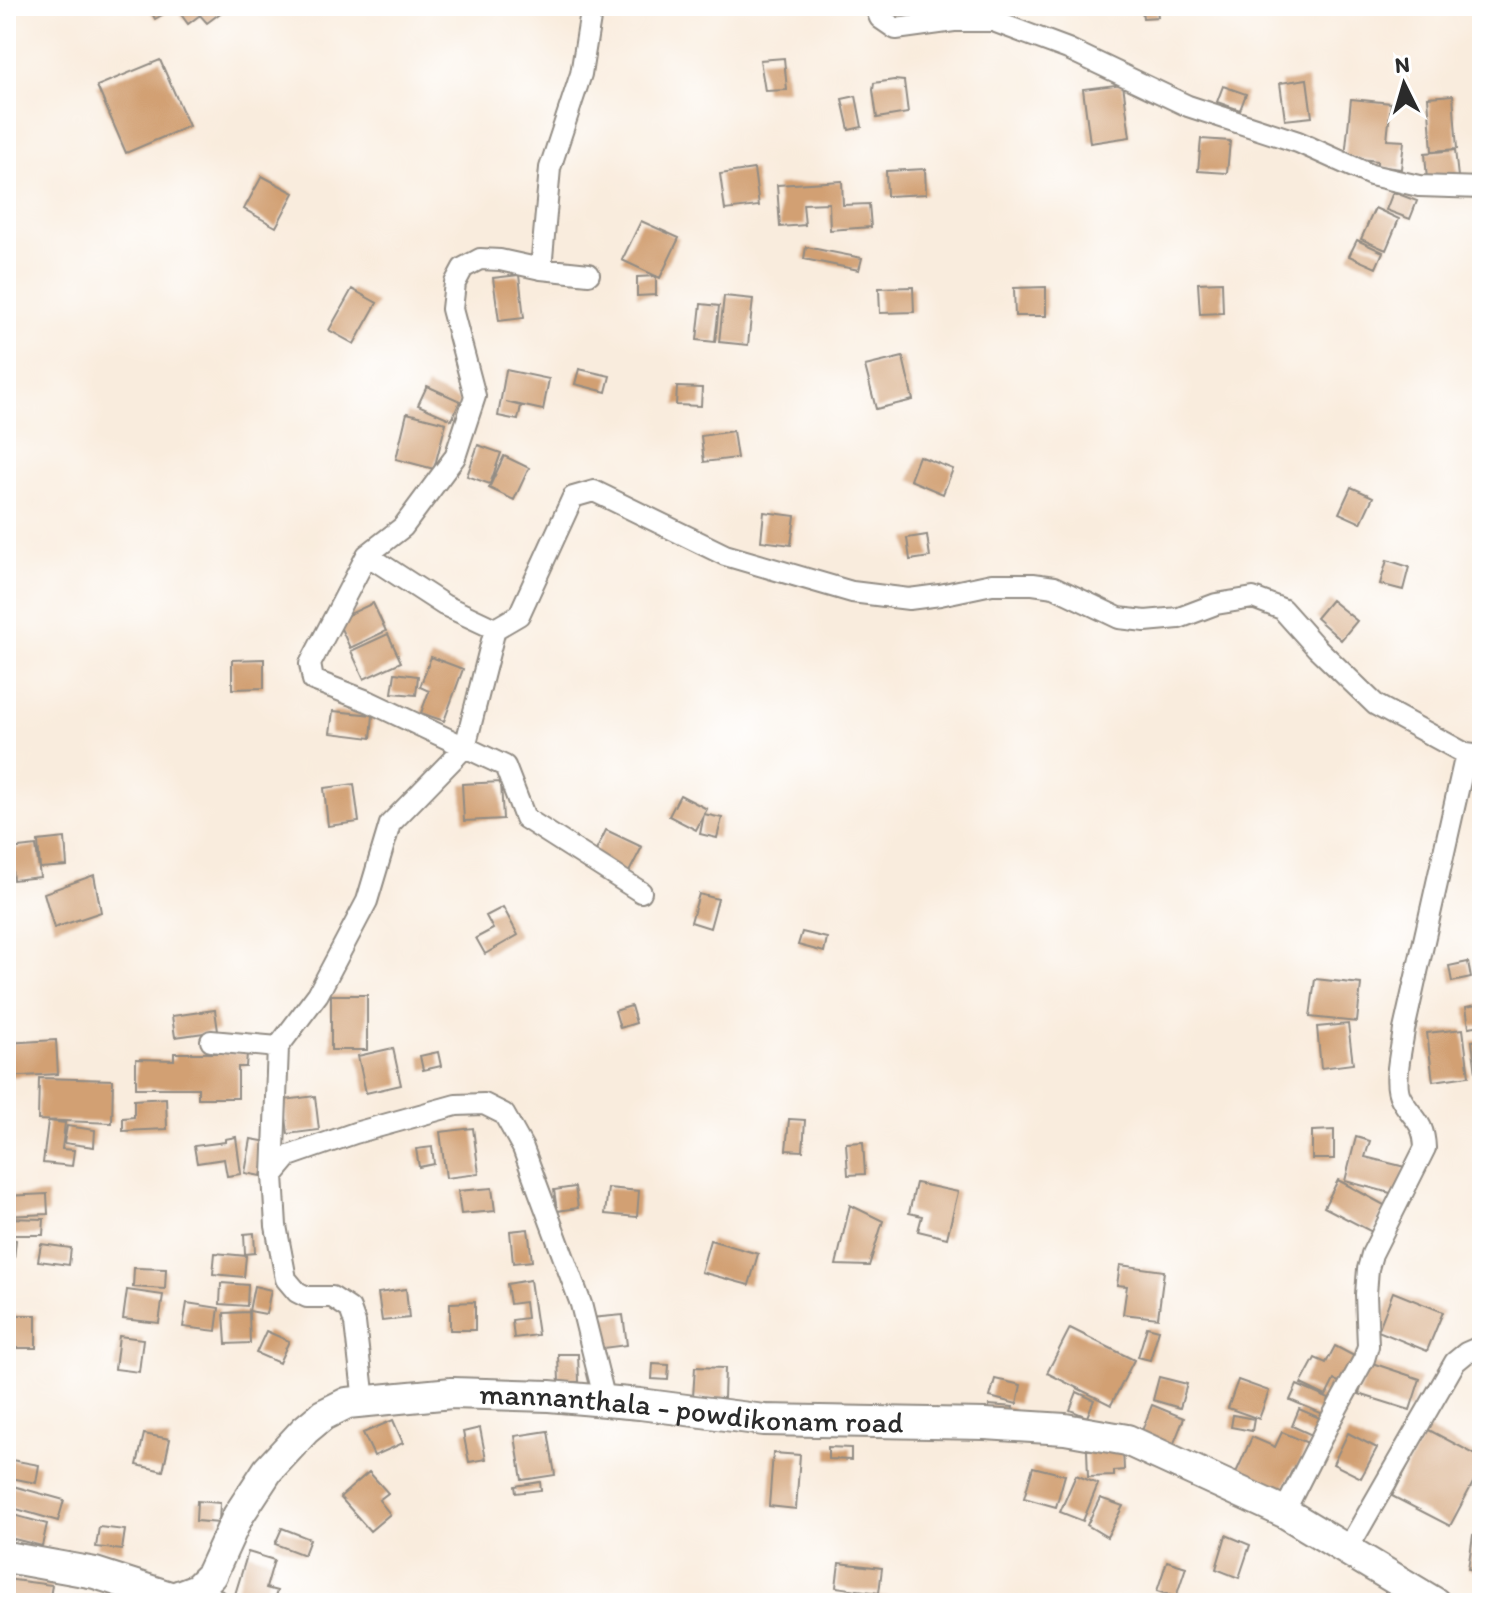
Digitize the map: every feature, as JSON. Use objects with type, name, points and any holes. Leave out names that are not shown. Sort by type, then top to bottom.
[{"type":"main road","name":"mannanthala - powdikonam road","points":[[6,1557],[95,1573],[173,1598],[206,1596],[211,1575],[238,1516],[268,1470],[323,1415],[347,1403],[452,1393],[549,1396],[764,1420],[985,1424],[1065,1429],[1127,1440],[1284,1512],[1435,1603]]},
{"type":"street","points":[[541,269],[550,168],[581,74],[592,6]]},
{"type":"street","points":[[875,6],[880,18],[896,29],[954,21],[993,21],[1068,49],[1188,106],[1298,142],[1371,175],[1419,186],[1482,188]]},
{"type":"street","points":[[589,274],[480,259],[463,268],[455,283],[452,309],[475,396],[455,457],[403,527],[367,555],[310,664],[313,680],[370,702],[505,766],[525,818],[641,892]]},
{"type":"street","points":[[364,1401],[355,1323],[350,1309],[332,1297],[307,1297],[297,1292],[286,1279],[276,1226],[273,1175],[278,1047],[318,994],[367,901],[390,824],[465,747],[495,629],[519,615],[573,497],[594,491],[725,555],[852,592],[909,599],[992,584],[1033,584],[1054,587],[1119,618],[1145,621],[1179,618],[1216,604],[1253,598],[1282,609],[1376,705],[1474,755],[1404,1030],[1398,1071],[1399,1096],[1424,1133],[1425,1148],[1372,1254],[1366,1294],[1368,1346],[1364,1359],[1284,1512]]},
{"type":"street","points":[[367,555],[444,605],[495,629]]},
{"type":"street","points":[[211,1041],[278,1047]]},
{"type":"street","points":[[273,1175],[289,1156],[355,1133],[456,1105],[484,1104],[504,1114],[523,1148],[581,1304],[605,1401]]},
{"type":"street","points":[[1347,1550],[1455,1362],[1482,1346]]},
{"type":"building","points":[[148,6],[168,6],[171,10],[155,19]]},
{"type":"building","points":[[175,6],[220,6],[223,11],[207,23],[200,15],[188,24]]},
{"type":"building","points":[[1142,9],[1157,9],[1158,17],[1143,18]]},
{"type":"building","points":[[784,58],[787,90],[765,91],[760,60]]},
{"type":"building","points":[[160,60],[189,126],[126,153],[97,86]]},
{"type":"building","points":[[1307,79],[1312,117],[1285,120],[1280,83]]},
{"type":"building","points":[[904,81],[908,113],[877,118],[874,83]]},
{"type":"building","points":[[1123,84],[1130,137],[1090,143],[1083,89]]},
{"type":"building","points":[[1223,86],[1246,94],[1240,110],[1217,102]]},
{"type":"building","points":[[1453,95],[1457,149],[1432,151],[1428,97]]},
{"type":"building","points":[[856,96],[862,127],[849,130],[842,99]]},
{"type":"building","points":[[1351,99],[1391,103],[1387,140],[1404,141],[1401,169],[1377,166],[1377,161],[1345,157]]},
{"type":"building","points":[[1201,139],[1230,141],[1227,173],[1198,171]]},
{"type":"building","points":[[1455,150],[1458,177],[1427,180],[1425,153]]},
{"type":"building","points":[[754,169],[759,206],[725,210],[720,174]]},
{"type":"building","points":[[925,169],[926,194],[887,196],[886,171]]},
{"type":"building","points":[[262,176],[294,193],[276,227],[244,209]]},
{"type":"building","points":[[842,181],[843,205],[869,204],[871,227],[830,230],[829,203],[803,204],[805,225],[780,227],[777,185]]},
{"type":"building","points":[[1393,192],[1417,201],[1410,219],[1386,210]]},
{"type":"building","points":[[1375,208],[1399,219],[1386,250],[1361,239]]},
{"type":"building","points":[[641,221],[679,238],[660,278],[622,260]]},
{"type":"building","points":[[1357,240],[1383,252],[1376,268],[1349,256]]},
{"type":"building","points":[[806,247],[862,258],[859,270],[804,259]]},
{"type":"building","points":[[519,275],[524,318],[499,321],[493,278]]},
{"type":"building","points":[[656,276],[656,295],[637,296],[637,277]]},
{"type":"building","points":[[1222,282],[1223,313],[1200,314],[1198,283]]},
{"type":"building","points":[[913,287],[914,312],[880,313],[879,288]]},
{"type":"building","points":[[1046,287],[1046,316],[1015,316],[1014,288]]},
{"type":"building","points":[[352,289],[377,303],[354,344],[329,330]]},
{"type":"building","points":[[724,296],[753,299],[748,345],[719,342]]},
{"type":"building","points":[[701,304],[719,306],[715,342],[697,340]]},
{"type":"building","points":[[903,357],[913,400],[876,409],[865,366]]},
{"type":"building","points":[[579,369],[610,376],[606,392],[575,384]]},
{"type":"building","points":[[506,370],[549,379],[543,410],[506,402],[521,406],[518,420],[498,416]]},
{"type":"building","points":[[427,386],[460,401],[452,420],[418,405]]},
{"type":"building","points":[[677,387],[702,388],[701,406],[676,405]]},
{"type":"building","points":[[407,413],[446,423],[434,469],[396,459]]},
{"type":"building","points":[[733,431],[737,458],[704,462],[701,436]]},
{"type":"building","points":[[478,445],[501,453],[490,484],[467,476]]},
{"type":"building","points":[[504,456],[529,468],[514,500],[489,488]]},
{"type":"building","points":[[919,456],[953,469],[943,494],[910,480]]},
{"type":"building","points":[[1351,487],[1373,497],[1361,523],[1339,513]]},
{"type":"building","points":[[764,512],[795,516],[791,545],[761,541]]},
{"type":"building","points":[[927,535],[930,557],[910,560],[907,538]]},
{"type":"building","points":[[1387,560],[1409,567],[1403,590],[1380,584]]},
{"type":"building","points":[[1331,600],[1357,621],[1341,640],[1316,618]]},
{"type":"building","points":[[373,603],[386,631],[350,648],[337,620]]},
{"type":"building","points":[[388,634],[401,662],[364,679],[351,651]]},
{"type":"building","points":[[431,657],[463,669],[444,721],[421,713],[429,691],[420,687]]},
{"type":"building","points":[[264,659],[264,688],[232,689],[232,660]]},
{"type":"building","points":[[395,673],[418,676],[416,695],[392,693]]},
{"type":"building","points":[[333,711],[373,715],[371,738],[330,733]]},
{"type":"building","points":[[501,782],[503,819],[464,821],[462,784]]},
{"type":"building","points":[[354,784],[359,822],[328,826],[324,788]]},
{"type":"building","points":[[680,795],[707,809],[696,830],[669,816]]},
{"type":"building","points":[[704,814],[722,818],[717,838],[700,834]]},
{"type":"building","points":[[606,830],[642,847],[628,874],[593,857]]},
{"type":"building","points":[[65,838],[67,866],[40,868],[38,841]]},
{"type":"building","points":[[36,846],[40,877],[13,880],[10,849]]},
{"type":"building","points":[[94,875],[101,912],[54,928],[44,893]]},
{"type":"building","points":[[699,894],[718,899],[710,928],[691,922]]},
{"type":"building","points":[[503,907],[518,935],[485,954],[476,938],[493,929],[486,916]]},
{"type":"building","points":[[802,932],[827,938],[824,952],[798,945]]},
{"type":"building","points":[[1468,962],[1471,978],[1452,982],[1449,966]]},
{"type":"building","points":[[1315,979],[1361,984],[1357,1022],[1310,1017]]},
{"type":"building","points":[[331,995],[367,995],[367,1050],[331,1050]]},
{"type":"building","points":[[1482,1004],[1482,1025],[1469,1027],[1466,1007]]},
{"type":"building","points":[[631,1006],[636,1023],[620,1028],[615,1011]]},
{"type":"building","points":[[215,1010],[218,1031],[175,1037],[172,1016]]},
{"type":"building","points":[[1348,1024],[1353,1064],[1321,1068],[1317,1027]]},
{"type":"building","points":[[1463,1029],[1469,1076],[1433,1081],[1427,1033]]},
{"type":"building","points":[[56,1040],[58,1074],[6,1077],[6,1043]]},
{"type":"building","points":[[1482,1040],[1482,1081],[1477,1082],[1472,1041]]},
{"type":"building","points":[[393,1048],[401,1085],[366,1093],[358,1056]]},
{"type":"building","points":[[438,1052],[441,1066],[423,1070],[420,1056]]},
{"type":"building","points":[[174,1053],[247,1053],[246,1067],[238,1067],[238,1098],[198,1098],[198,1088],[136,1088],[136,1059],[174,1060]]},
{"type":"building","points":[[39,1078],[113,1080],[112,1123],[38,1120]]},
{"type":"building","points":[[315,1096],[319,1130],[288,1134],[284,1100]]},
{"type":"building","points":[[166,1098],[167,1129],[123,1131],[123,1118],[134,1117],[134,1100]]},
{"type":"building","points":[[789,1119],[805,1120],[803,1151],[786,1150]]},
{"type":"building","points":[[48,1121],[65,1123],[62,1149],[74,1150],[72,1166],[43,1163]]},
{"type":"building","points":[[67,1126],[95,1130],[94,1147],[64,1143]]},
{"type":"building","points":[[473,1128],[479,1174],[446,1178],[440,1132]]},
{"type":"building","points":[[1334,1130],[1334,1159],[1312,1159],[1312,1131]]},
{"type":"building","points":[[236,1137],[241,1174],[227,1176],[224,1159],[197,1163],[194,1146],[225,1142],[225,1139]]},
{"type":"building","points":[[1356,1137],[1370,1141],[1365,1157],[1405,1167],[1398,1195],[1345,1181]]},
{"type":"building","points":[[251,1139],[268,1142],[261,1176],[245,1173]]},
{"type":"building","points":[[863,1142],[865,1174],[848,1175],[846,1143]]},
{"type":"building","points":[[432,1147],[434,1164],[419,1167],[416,1149]]},
{"type":"building","points":[[1338,1180],[1386,1206],[1372,1232],[1324,1207]]},
{"type":"building","points":[[916,1183],[958,1192],[947,1238],[918,1231],[922,1216],[909,1213]]},
{"type":"building","points":[[575,1187],[578,1208],[557,1211],[554,1190]]},
{"type":"building","points":[[492,1188],[495,1211],[461,1214],[458,1191]]},
{"type":"building","points":[[608,1188],[639,1191],[637,1217],[605,1214]]},
{"type":"building","points":[[47,1194],[48,1214],[6,1216],[6,1196]]},
{"type":"building","points":[[850,1205],[883,1221],[869,1266],[836,1265]]},
{"type":"building","points":[[6,1218],[44,1219],[43,1235],[6,1235]]},
{"type":"building","points":[[528,1229],[532,1261],[513,1263],[510,1231]]},
{"type":"building","points":[[254,1233],[255,1253],[245,1254],[244,1234]]},
{"type":"building","points":[[6,1238],[16,1240],[14,1259],[6,1258]]},
{"type":"building","points":[[710,1240],[758,1254],[749,1285],[701,1272]]},
{"type":"building","points":[[41,1244],[71,1248],[69,1265],[38,1261]]},
{"type":"building","points":[[215,1253],[246,1256],[244,1277],[213,1274]]},
{"type":"building","points":[[1120,1265],[1164,1271],[1158,1318],[1123,1314],[1127,1286],[1117,1285]]},
{"type":"building","points":[[134,1268],[166,1269],[165,1289],[133,1287]]},
{"type":"building","points":[[530,1280],[538,1335],[514,1338],[512,1320],[527,1318],[525,1302],[510,1304],[507,1284]]},
{"type":"building","points":[[221,1283],[248,1285],[247,1306],[220,1304]]},
{"type":"building","points":[[254,1286],[271,1290],[266,1314],[249,1311]]},
{"type":"building","points":[[406,1289],[409,1318],[382,1321],[378,1293]]},
{"type":"building","points":[[127,1290],[163,1295],[159,1323],[123,1319]]},
{"type":"building","points":[[1393,1292],[1443,1312],[1427,1351],[1378,1331]]},
{"type":"building","points":[[475,1302],[475,1330],[450,1330],[450,1303]]},
{"type":"building","points":[[187,1303],[219,1308],[216,1331],[183,1327]]},
{"type":"building","points":[[249,1312],[250,1343],[226,1344],[224,1313]]},
{"type":"building","points":[[6,1315],[36,1315],[36,1348],[6,1348]]},
{"type":"building","points":[[623,1315],[627,1345],[595,1349],[591,1318]]},
{"type":"building","points":[[1147,1327],[1159,1330],[1150,1360],[1138,1357]]},
{"type":"building","points":[[1070,1328],[1134,1360],[1111,1405],[1047,1373]]},
{"type":"building","points":[[266,1331],[289,1341],[279,1363],[256,1353]]},
{"type":"building","points":[[119,1336],[143,1339],[139,1372],[115,1369]]},
{"type":"building","points":[[1335,1346],[1356,1357],[1342,1383],[1334,1380],[1326,1396],[1301,1384],[1315,1358],[1326,1363]]},
{"type":"building","points":[[558,1354],[578,1354],[579,1382],[559,1382]]},
{"type":"building","points":[[1369,1362],[1420,1379],[1410,1410],[1359,1394]]},
{"type":"building","points":[[653,1364],[669,1365],[668,1380],[652,1379]]},
{"type":"building","points":[[695,1367],[725,1368],[724,1398],[693,1397]]},
{"type":"building","points":[[1159,1377],[1187,1384],[1180,1408],[1153,1400]]},
{"type":"building","points":[[995,1379],[1021,1385],[1017,1404],[990,1397]]},
{"type":"building","points":[[1238,1380],[1269,1391],[1259,1419],[1228,1408]]},
{"type":"building","points":[[1297,1385],[1329,1399],[1323,1414],[1290,1400]]},
{"type":"building","points":[[1077,1392],[1094,1400],[1087,1417],[1070,1410]]},
{"type":"building","points":[[989,1405],[1013,1407],[1012,1415],[988,1414]]},
{"type":"building","points":[[1152,1405],[1184,1418],[1172,1448],[1140,1436]]},
{"type":"building","points":[[1299,1409],[1322,1419],[1314,1436],[1292,1426]]},
{"type":"building","points":[[1233,1415],[1254,1419],[1252,1431],[1231,1427]]},
{"type":"building","points":[[393,1420],[403,1443],[374,1456],[363,1433]]},
{"type":"building","points":[[480,1428],[486,1459],[469,1462],[463,1432]]},
{"type":"building","points":[[1427,1429],[1482,1458],[1482,1466],[1450,1526],[1392,1496]]},
{"type":"building","points":[[548,1431],[555,1475],[522,1480],[515,1436]]},
{"type":"building","points":[[1282,1432],[1308,1443],[1281,1495],[1235,1475],[1252,1437],[1275,1447]]},
{"type":"building","points":[[1348,1433],[1377,1448],[1361,1478],[1333,1464]]},
{"type":"building","points":[[144,1434],[170,1439],[163,1471],[137,1465]]},
{"type":"building","points":[[828,1447],[851,1448],[851,1460],[828,1459]]},
{"type":"building","points":[[1123,1448],[1124,1470],[1114,1471],[1114,1476],[1088,1477],[1087,1450]]},
{"type":"building","points":[[773,1453],[800,1455],[796,1509],[769,1506]]},
{"type":"building","points":[[6,1459],[39,1465],[36,1483],[6,1477]]},
{"type":"building","points":[[1033,1467],[1065,1475],[1056,1507],[1024,1498]]},
{"type":"building","points":[[369,1472],[388,1493],[379,1500],[390,1514],[370,1531],[340,1497]]},
{"type":"building","points":[[1076,1475],[1098,1484],[1083,1521],[1060,1512]]},
{"type":"building","points":[[540,1482],[541,1490],[516,1493],[515,1486]]},
{"type":"building","points":[[6,1484],[64,1500],[58,1521],[6,1506]]},
{"type":"building","points":[[1100,1498],[1123,1506],[1107,1537],[1087,1525]]},
{"type":"building","points":[[197,1501],[220,1503],[219,1523],[196,1521]]},
{"type":"building","points":[[6,1513],[47,1524],[42,1546],[6,1537]]},
{"type":"building","points":[[99,1527],[125,1530],[122,1550],[96,1547]]},
{"type":"building","points":[[282,1528],[310,1539],[304,1555],[275,1544]]},
{"type":"building","points":[[1226,1535],[1250,1545],[1239,1578],[1216,1569]]},
{"type":"building","points":[[1473,1535],[1482,1537],[1482,1571],[1468,1569]]},
{"type":"building","points":[[248,1552],[274,1560],[266,1588],[277,1591],[273,1603],[233,1601]]},
{"type":"building","points":[[1167,1561],[1186,1567],[1176,1597],[1157,1591]]},
{"type":"building","points":[[839,1563],[882,1568],[879,1593],[836,1587]]},
{"type":"building","points":[[6,1579],[52,1585],[49,1603],[6,1603]]},
{"type":"building","points":[[890,1596],[890,1603],[856,1603],[856,1597]]}]
